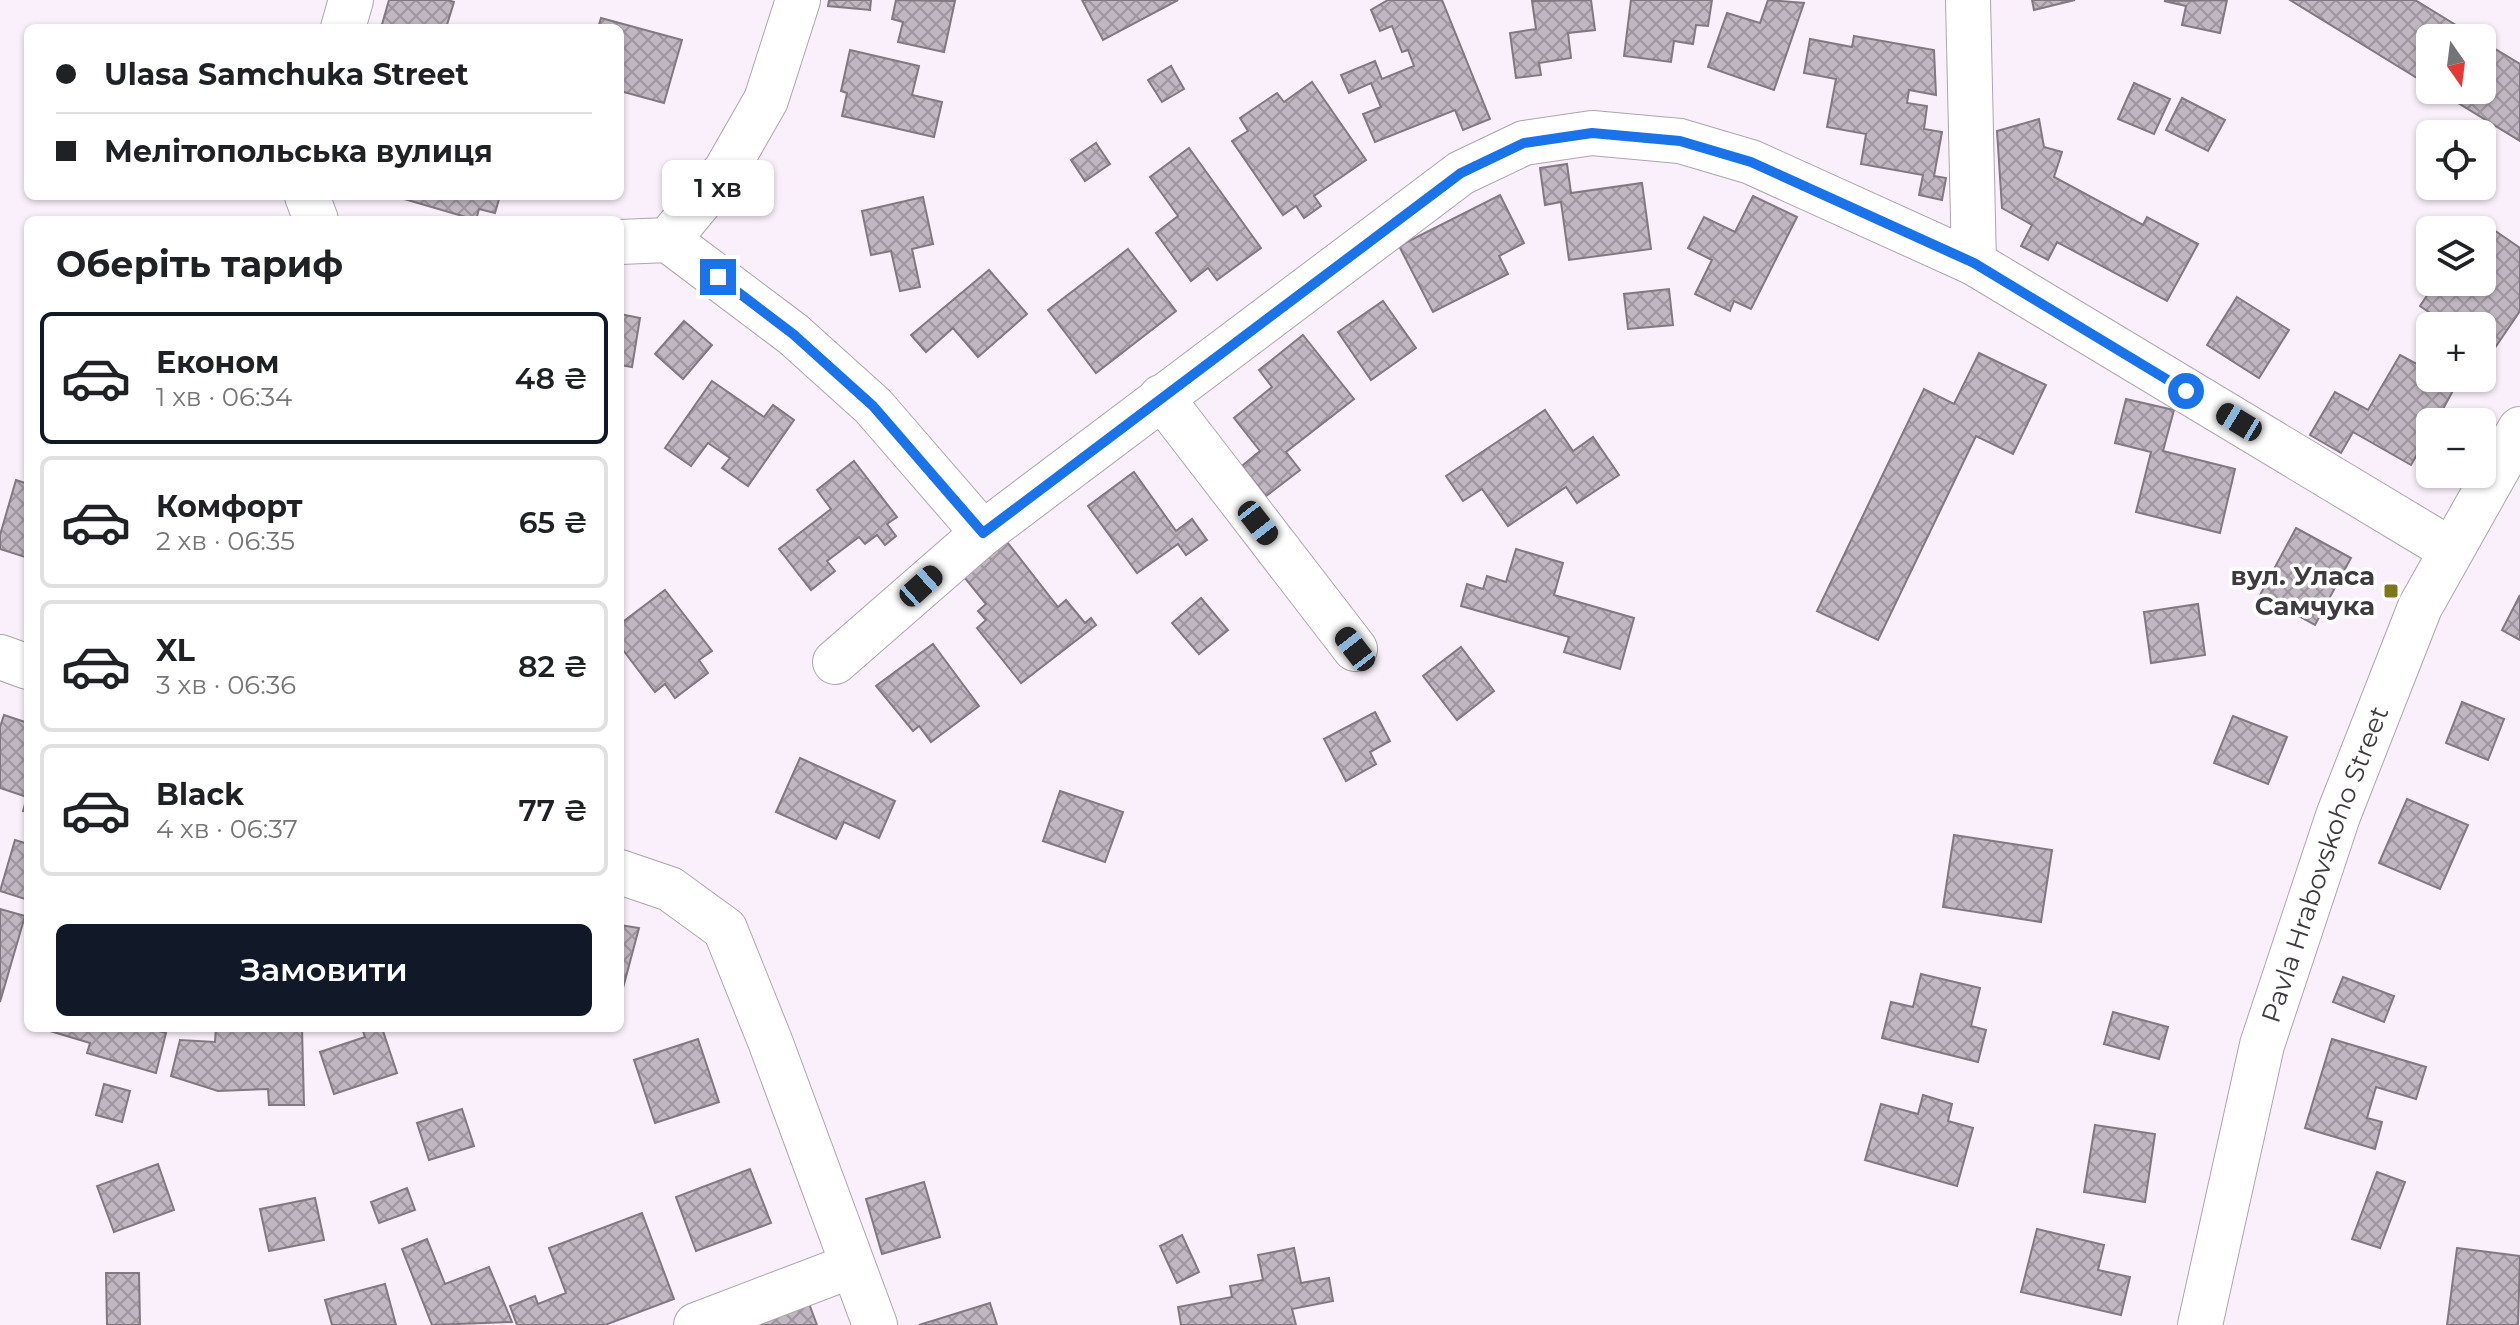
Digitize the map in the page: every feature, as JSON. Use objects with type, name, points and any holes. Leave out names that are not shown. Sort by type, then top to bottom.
[{"type":"street","points":[[344,24],[351,0]]},
{"type":"street","points":[[668,240],[726,170],[766,100],[798,0]]},
{"type":"street","points":[[1968,0],[1974,263]]},
{"type":"street","points":[[835,662],[983,533],[1461,173],[1524,143],[1592,133],[1680,141],[1751,162],[1974,263],[2451,550]]},
{"type":"street","points":[[624,242],[668,240],[793,334],[873,406],[983,533]]},
{"type":"street","points":[[1161,397],[1355,649]]},
{"type":"street","name":"Pavla Hrabovskoho Street","points":[[2200,1325],[2262,1045],[2338,816],[2420,607],[2520,429]]},
{"type":"street","points":[[0,657],[24,666]]},
{"type":"street","points":[[624,873],[670,889],[725,929],[770,1041],[875,1325]]},
{"type":"street","points":[[696,1325],[851,1266]]},
{"type":"building","points":[[389,0],[454,2],[447,24],[382,24]]},
{"type":"building","points":[[829,0],[871,0],[870,10],[828,6]]},
{"type":"building","points":[[896,0],[955,1],[944,52],[898,42],[903,22],[892,19]]},
{"type":"building","points":[[1082,0],[1178,0],[1103,40]]},
{"type":"building","points":[[1388,0],[1442,0],[1490,119],[1463,130],[1455,110],[1375,142],[1363,114],[1381,107],[1371,83],[1349,93],[1341,75],[1375,61],[1382,79],[1414,66],[1408,50],[1402,52],[1392,26],[1380,31],[1371,10]]},
{"type":"building","points":[[1591,0],[1595,30],[1568,33],[1571,58],[1539,63],[1541,75],[1516,78],[1510,33],[1536,29],[1532,1]]},
{"type":"building","points":[[1631,0],[1712,0],[1708,26],[1696,25],[1693,44],[1674,41],[1671,62],[1624,56]]},
{"type":"building","points":[[1768,0],[1804,3],[1774,90],[1708,67],[1727,13],[1760,23]]},
{"type":"building","points":[[2032,0],[2075,0],[2034,10]]},
{"type":"building","points":[[2227,0],[2220,33],[2182,25],[2186,6],[2164,1]]},
{"type":"building","points":[[2290,0],[2415,0],[2454,24],[2416,24],[2416,77]]},
{"type":"building","points":[[601,18],[623,24],[599,24]]},
{"type":"building","points":[[624,24],[682,40],[664,103],[624,92]]},
{"type":"building","points":[[1854,36],[1934,50],[1936,95],[1909,90],[1907,103],[1927,106],[1924,129],[1942,132],[1934,176],[1946,178],[1942,200],[1919,195],[1923,175],[1861,164],[1866,134],[1827,127],[1836,79],[1804,73],[1810,39],[1852,47]]},
{"type":"building","points":[[2496,49],[2520,64],[2520,141],[2496,126],[2496,120],[2486,120],[2460,104],[2496,104]]},
{"type":"building","points":[[850,50],[919,66],[912,95],[942,102],[934,137],[842,116],[847,93],[841,91]]},
{"type":"building","points":[[1171,66],[1184,89],[1162,102],[1148,80]]},
{"type":"building","points":[[1312,82],[1366,160],[1314,196],[1321,206],[1304,218],[1296,206],[1283,215],[1232,141],[1248,131],[1240,118],[1277,93],[1284,102]]},
{"type":"building","points":[[2134,83],[2170,99],[2154,134],[2118,119]]},
{"type":"building","points":[[2182,98],[2225,120],[2208,151],[2166,130]]},
{"type":"building","points":[[2039,119],[2044,147],[2062,152],[2054,177],[2143,225],[2147,217],[2198,244],[2167,301],[2057,242],[2048,260],[2021,246],[2032,225],[2002,208],[1997,131]]},
{"type":"building","points":[[1096,143],[1110,164],[1085,181],[1071,160]]},
{"type":"building","points":[[1189,148],[1261,248],[1217,280],[1208,268],[1191,281],[1156,233],[1178,216],[1150,177]]},
{"type":"building","points":[[1567,164],[1571,193],[1642,183],[1651,249],[1569,260],[1561,202],[1545,205],[1540,168]]},
{"type":"building","points":[[1500,195],[1524,243],[1499,256],[1508,274],[1433,312],[1399,246]]},
{"type":"building","points":[[1753,196],[1797,217],[1751,309],[1734,301],[1730,311],[1695,294],[1712,260],[1688,248],[1704,217],[1735,232]]},
{"type":"building","points":[[923,197],[933,244],[912,249],[920,287],[900,291],[891,251],[871,255],[862,211]]},
{"type":"building","points":[[408,200],[499,200],[495,213],[479,209],[477,216],[462,216]]},
{"type":"building","points":[[2496,231],[2520,248],[2520,311],[2496,346],[2496,312],[2429,312],[2420,306],[2427,296],[2496,296]]},
{"type":"building","points":[[1128,249],[1176,311],[1096,373],[1048,310]]},
{"type":"building","points":[[989,270],[1027,314],[978,357],[953,328],[926,352],[911,335]]},
{"type":"building","points":[[1669,289],[1673,325],[1628,329],[1624,294]]},
{"type":"building","points":[[2237,297],[2289,330],[2259,378],[2207,345]]},
{"type":"building","points":[[1383,301],[1416,348],[1371,380],[1338,332]]},
{"type":"building","points":[[624,315],[640,318],[632,367],[624,366]]},
{"type":"building","points":[[684,321],[712,345],[683,379],[655,354]]},
{"type":"building","points":[[1303,335],[1354,399],[1286,452],[1300,470],[1266,496],[1242,466],[1260,451],[1234,418],[1272,387],[1259,370]]},
{"type":"building","points":[[1979,353],[2046,385],[2013,454],[1976,436],[1878,640],[1817,611],[1924,389],[1954,404]]},
{"type":"building","points":[[2400,355],[2416,364],[2416,392],[2452,392],[2444,408],[2416,408],[2416,456],[2411,465],[2353,432],[2341,453],[2310,435],[2335,392],[2368,410]]},
{"type":"building","points":[[712,381],[764,417],[773,405],[794,420],[748,486],[722,468],[730,458],[708,443],[691,466],[665,448]]},
{"type":"building","points":[[2126,399],[2174,410],[2163,451],[2235,469],[2220,533],[2136,512],[2151,452],[2115,443]]},
{"type":"building","points":[[1545,410],[1573,451],[1593,437],[1619,475],[1577,503],[1566,487],[1508,526],[1482,489],[1463,501],[1446,476]]},
{"type":"building","points":[[854,461],[897,517],[887,524],[896,536],[885,545],[877,535],[865,544],[859,537],[827,561],[835,571],[811,590],[779,549],[831,509],[817,490]]},
{"type":"building","points":[[1134,472],[1176,531],[1192,519],[1207,540],[1186,555],[1178,544],[1137,573],[1088,506]]},
{"type":"building","points":[[16,480],[24,483],[24,557],[0,549],[0,535]]},
{"type":"building","points":[[2296,528],[2351,558],[2315,625],[2260,595]]},
{"type":"building","points":[[1004,538],[1058,607],[1066,600],[1085,623],[1091,618],[1096,625],[1021,683],[977,628],[986,620],[978,611],[986,604],[960,572]]},
{"type":"building","points":[[1516,549],[1563,563],[1554,595],[1634,618],[1620,669],[1564,652],[1569,637],[1461,606],[1467,584],[1483,589],[1487,576],[1506,582]]},
{"type":"building","points":[[665,590],[712,651],[699,660],[708,673],[675,698],[665,684],[655,692],[624,651],[624,621]]},
{"type":"building","points":[[2520,595],[2520,640],[2502,630]]},
{"type":"building","points":[[1201,598],[1228,630],[1199,654],[1172,623]]},
{"type":"building","points":[[2198,604],[2205,655],[2151,663],[2144,612]]},
{"type":"building","points":[[933,644],[979,706],[931,742],[919,726],[913,731],[876,686]]},
{"type":"building","points":[[1461,647],[1494,691],[1457,720],[1423,676]]},
{"type":"building","points":[[2462,702],[2504,719],[2488,760],[2446,743]]},
{"type":"building","points":[[1375,712],[1390,741],[1370,752],[1376,764],[1346,781],[1324,739]]},
{"type":"building","points":[[4,715],[24,722],[24,796],[0,788],[0,727]]},
{"type":"building","points":[[2233,716],[2287,737],[2268,784],[2214,763]]},
{"type":"building","points":[[800,758],[895,801],[879,838],[844,822],[836,839],[776,812]]},
{"type":"building","points":[[1060,791],[1123,812],[1105,862],[1043,841]]},
{"type":"building","points":[[2407,799],[2468,825],[2440,889],[2379,863]]},
{"type":"building","points":[[1954,835],[2052,850],[2041,922],[1943,907]]},
{"type":"building","points":[[15,840],[24,843],[24,899],[0,891]]},
{"type":"building","points":[[0,909],[24,916],[24,919],[0,1002]]},
{"type":"building","points":[[624,926],[639,928],[624,984]]},
{"type":"building","points":[[1921,974],[1980,988],[1971,1026],[1986,1030],[1978,1062],[1882,1038],[1891,1002],[1913,1007]]},
{"type":"building","points":[[2343,977],[2394,996],[2384,1022],[2333,1002]]},
{"type":"building","points":[[2113,1012],[2168,1027],[2159,1059],[2104,1044]]},
{"type":"building","points":[[53,1032],[166,1033],[156,1073],[87,1053],[90,1043]]},
{"type":"building","points":[[216,1032],[302,1032],[304,1105],[269,1105],[268,1089],[218,1091],[171,1076],[180,1040],[215,1042]]},
{"type":"building","points":[[363,1032],[383,1032],[397,1073],[334,1094],[320,1052],[365,1037]]},
{"type":"building","points":[[698,1039],[719,1102],[655,1123],[634,1060]]},
{"type":"building","points":[[2332,1039],[2426,1067],[2416,1099],[2376,1087],[2367,1118],[2382,1122],[2375,1149],[2305,1128]]},
{"type":"building","points":[[104,1084],[130,1091],[122,1122],[96,1115]]},
{"type":"building","points":[[1923,1095],[1952,1104],[1948,1121],[1973,1128],[1957,1186],[1865,1160],[1881,1104],[1918,1114]]},
{"type":"building","points":[[462,1109],[474,1146],[429,1160],[417,1123]]},
{"type":"building","points":[[2095,1125],[2155,1134],[2145,1202],[2084,1192]]},
{"type":"building","points":[[158,1164],[174,1210],[114,1232],[97,1186]]},
{"type":"building","points":[[750,1169],[771,1223],[696,1251],[676,1197]]},
{"type":"building","points":[[2377,1172],[2405,1182],[2380,1248],[2352,1239]]},
{"type":"building","points":[[924,1182],[940,1237],[882,1254],[866,1199]]},
{"type":"building","points":[[407,1188],[415,1210],[379,1223],[371,1202]]},
{"type":"building","points":[[315,1198],[324,1240],[269,1251],[260,1209]]},
{"type":"building","points":[[642,1213],[674,1299],[605,1325],[517,1325],[510,1306],[535,1296],[538,1304],[566,1293],[549,1248]]},
{"type":"building","points":[[2037,1229],[2104,1245],[2098,1270],[2130,1277],[2121,1315],[2021,1292]]},
{"type":"building","points":[[1182,1235],[1199,1272],[1177,1283],[1160,1246]]},
{"type":"building","points":[[427,1239],[445,1284],[489,1267],[512,1322],[432,1325],[402,1249]]},
{"type":"building","points":[[1294,1248],[1301,1283],[1329,1278],[1333,1301],[1292,1309],[1296,1325],[1181,1325],[1178,1307],[1232,1297],[1230,1286],[1263,1280],[1258,1255]]},
{"type":"building","points":[[2457,1248],[2520,1256],[2518,1325],[2447,1325]]},
{"type":"building","points":[[106,1273],[139,1273],[140,1325],[107,1325]]},
{"type":"building","points":[[385,1284],[396,1325],[332,1325],[325,1300]]},
{"type":"building","points":[[808,1301],[817,1325],[743,1325]]},
{"type":"building","points":[[990,1303],[997,1325],[919,1325]]},
{"type":"place","name":"вул. Уласа Самчука","points":[[2391,591]]},
{"type":"route","points":[[718,277],[793,334],[873,406],[983,533],[1461,173],[1524,143],[1592,133],[1680,141],[1751,162],[1974,263],[2186,391]]}]
